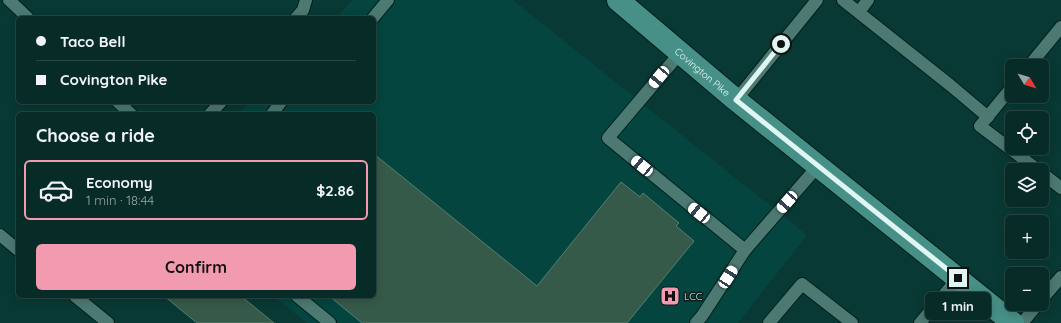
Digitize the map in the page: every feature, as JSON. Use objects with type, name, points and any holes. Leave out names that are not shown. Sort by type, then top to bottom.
[{"type":"main road","name":"Covington Pike","points":[[618,0],[736,100],[1013,323]]},
{"type":"lane","points":[[9,0],[26,16]]},
{"type":"lane","points":[[298,16],[303,10],[306,0]]},
{"type":"lane","points":[[375,16],[388,0]]},
{"type":"lane","points":[[736,100],[817,0]]},
{"type":"lane","points":[[843,0],[988,117]]},
{"type":"lane","points":[[858,12],[868,0]]},
{"type":"lane","points":[[1035,59],[1061,27]]},
{"type":"lane","points":[[680,53],[608,138],[745,250]]},
{"type":"lane","points":[[1005,96],[980,126],[1029,163]]},
{"type":"lane","points":[[120,104],[129,112]]},
{"type":"lane","points":[[212,112],[219,104]]},
{"type":"lane","points":[[696,323],[745,250],[818,166]]},
{"type":"lane","points":[[1049,179],[1061,188]]},
{"type":"lane","points":[[0,235],[16,248]]},
{"type":"lane","points":[[1049,291],[1061,277]]},
{"type":"lane","points":[[920,323],[958,278]]},
{"type":"lane","points":[[769,323],[802,284],[852,323]]},
{"type":"lane","points":[[77,298],[108,323]]},
{"type":"lane","points":[[299,298],[330,323]]},
{"type":"lane","points":[[1022,323],[1032,311]]},
{"type":"shaded area","points":[[353,0],[513,0],[807,235],[738,323],[307,323],[276,298],[376,298],[376,112],[241,112],[248,104],[376,104],[376,16],[338,16]]},
{"type":"building","points":[[376,156],[537,286],[621,182],[640,197],[643,193],[679,223],[676,226],[694,241],[627,323],[362,323],[331,298],[376,298]]},
{"type":"building","points":[[166,298],[243,298],[274,323],[197,323]]},
{"type":"place","name":"LCC","points":[[670,296]]},
{"type":"route","points":[[781,44],[736,100],[958,278]]}]
